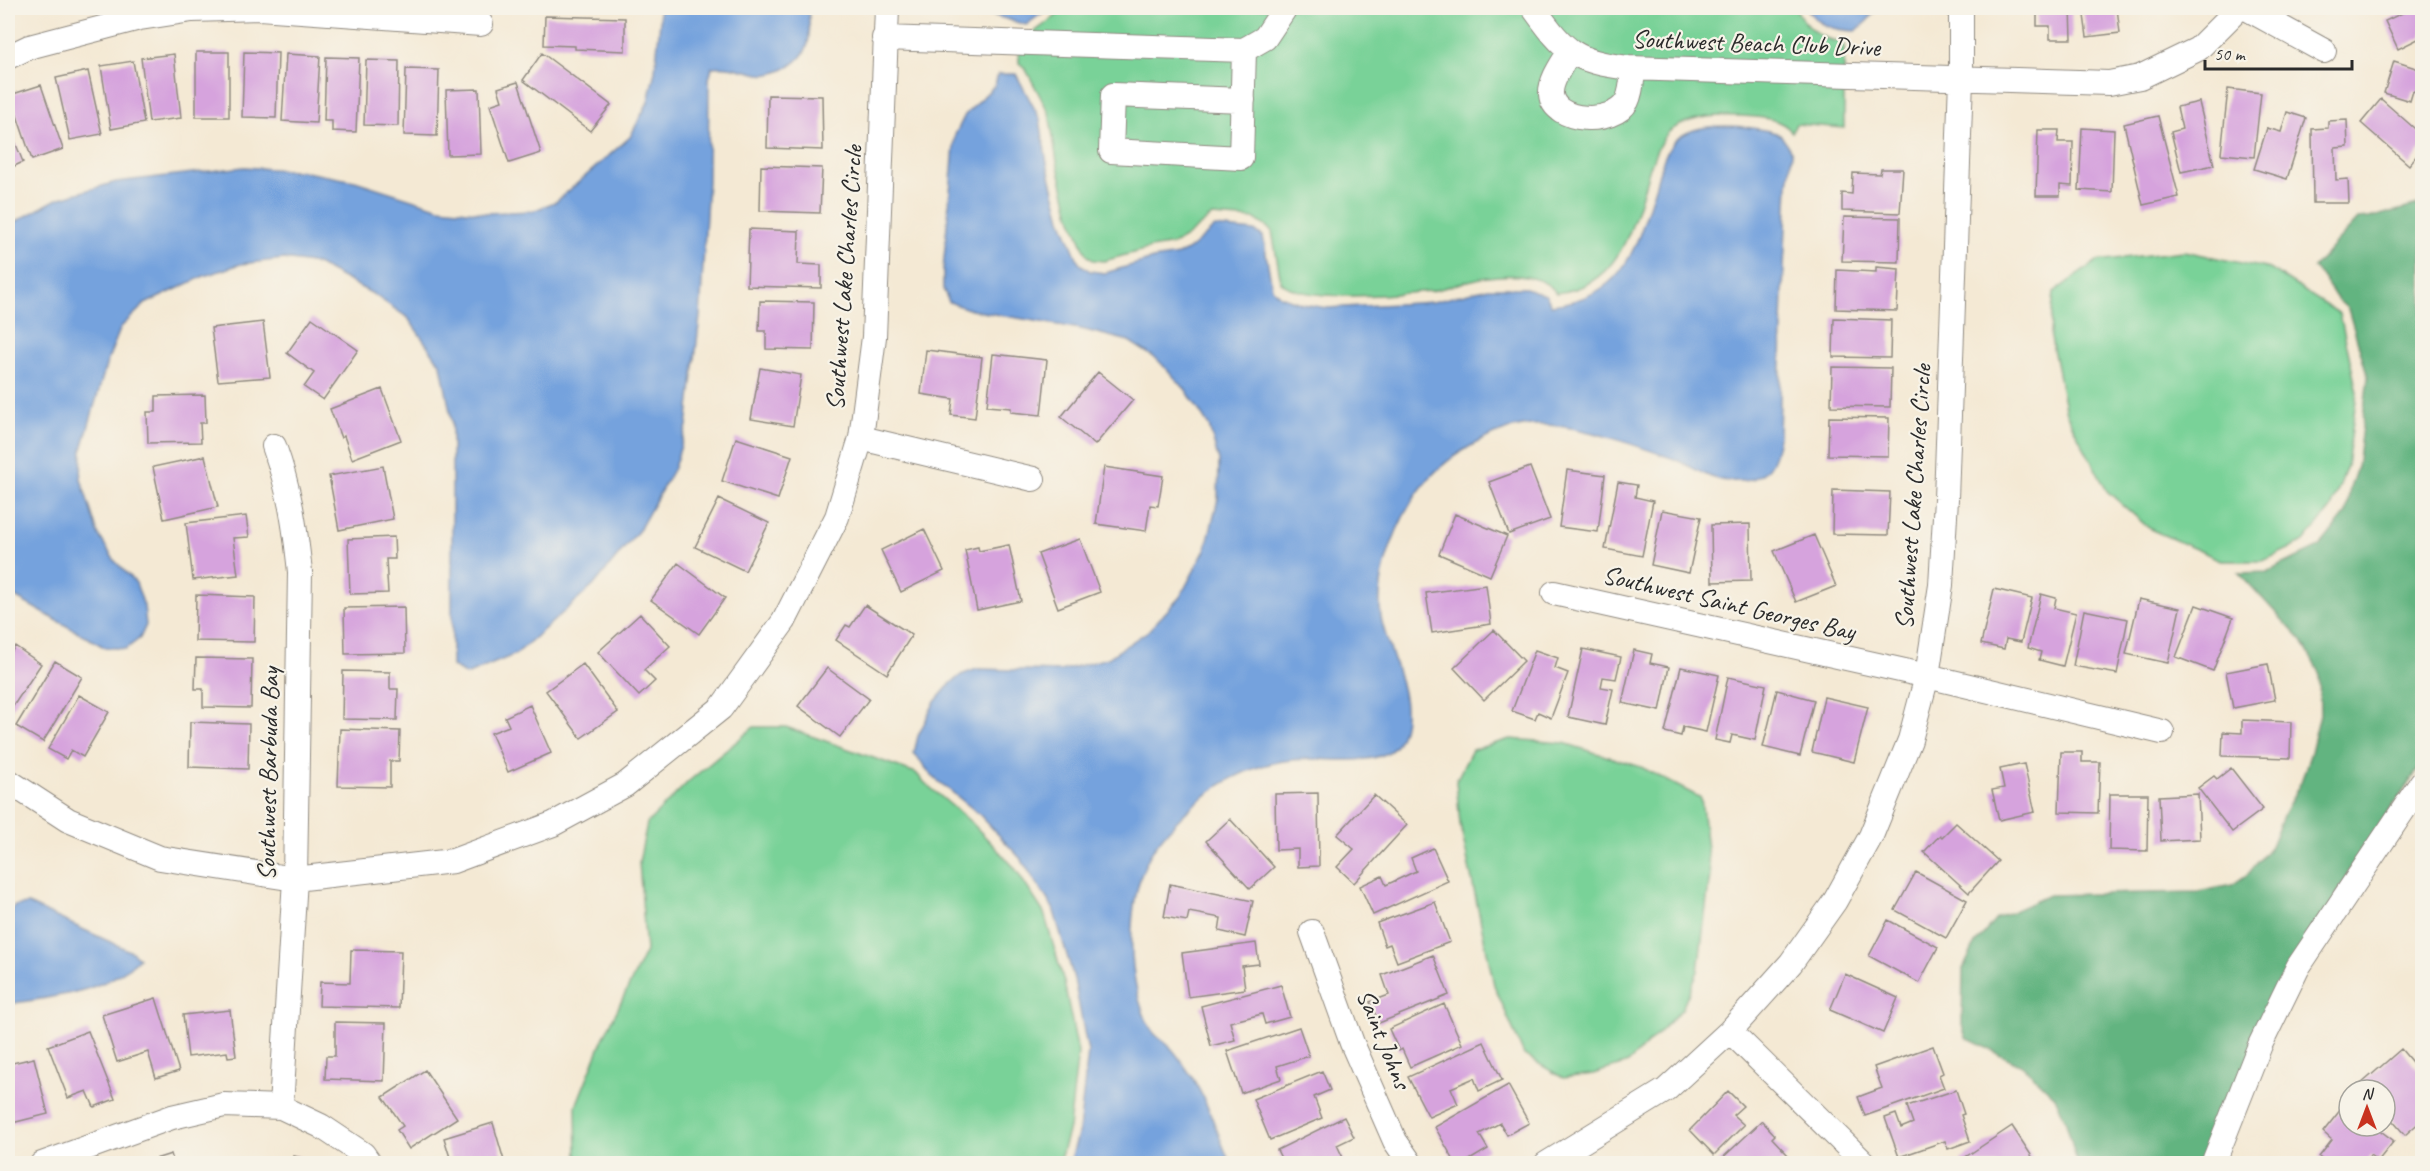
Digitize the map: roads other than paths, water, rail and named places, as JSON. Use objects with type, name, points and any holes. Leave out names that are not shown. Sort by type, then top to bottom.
[{"type":"street","points":[[8,57],[29,47],[140,18],[192,10],[260,8],[482,24]]},
{"type":"street","name":"Southwest Lake Charles Circle","points":[[8,781],[68,820],[160,858],[295,879],[453,861],[553,824],[625,785],[721,708],[784,621],[837,518],[861,438],[874,337],[886,8]]},
{"type":"street","points":[[884,38],[1244,50],[1265,38],[1285,8]]},
{"type":"street","name":"Southwest Lake Charles Circle","points":[[1546,1164],[1666,1090],[1731,1030],[1791,963],[1835,901],[1871,836],[1910,740],[1927,676],[1941,585],[1961,79],[1961,8]]},
{"type":"street","name":"Southwest Beach Club Drive","points":[[1535,10],[1554,37],[1573,54],[1603,65],[1633,69],[2109,83],[2140,77],[2198,49],[2239,8]]},
{"type":"street","points":[[2246,8],[2324,51]]},
{"type":"street","points":[[1243,100],[1113,95],[1111,151],[1241,158],[1243,100],[1244,50]]},
{"type":"street","points":[[1570,51],[1551,89],[1551,97],[1556,107],[1568,114],[1588,118],[1603,118],[1614,114],[1627,102],[1633,69]]},
{"type":"street","points":[[861,438],[1033,479]]},
{"type":"street","name":"Southwest Barbuda Bay","points":[[274,446],[288,485],[300,572],[295,879],[281,1107]]},
{"type":"street","name":"Southwest Saint Georges Bay","points":[[1554,593],[1927,676],[2162,732]]},
{"type":"street","points":[[2214,1164],[2260,1045],[2298,967],[2422,782]]},
{"type":"street","name":"Saint Johns","points":[[1312,932],[1352,1043],[1395,1141],[1412,1164]]},
{"type":"street","points":[[1731,1030],[1865,1164]]},
{"type":"street","points":[[42,1164],[172,1117],[224,1105],[281,1107],[321,1126],[363,1154],[370,1164]]},
{"type":"water","points":[[659,8],[809,8],[809,34],[807,47],[798,60],[775,73],[763,74],[730,67],[712,67],[709,79],[708,181],[700,316],[687,426],[674,468],[639,530],[593,586],[516,654],[466,675],[452,666],[452,422],[441,365],[408,318],[373,294],[317,264],[284,259],[241,264],[204,276],[145,304],[121,327],[107,362],[82,449],[81,479],[98,534],[114,560],[136,583],[144,606],[146,625],[140,638],[126,649],[104,647],[8,593],[8,226],[57,199],[116,182],[244,167],[300,171],[355,181],[440,208],[486,213],[533,211],[557,201],[630,137],[648,102],[655,71],[660,22]]},
{"type":"water","points":[[976,8],[1049,8],[1026,25],[979,11]]},
{"type":"water","points":[[1807,8],[1877,8],[1856,31],[1827,26],[1816,19]]},
{"type":"water","points":[[998,74],[1016,74],[1040,119],[1047,164],[1061,219],[1079,263],[1090,271],[1105,273],[1153,259],[1178,255],[1192,247],[1215,227],[1254,231],[1263,236],[1272,288],[1280,296],[1303,304],[1327,308],[1433,302],[1488,288],[1526,288],[1546,295],[1551,305],[1577,300],[1597,292],[1612,280],[1624,265],[1642,228],[1665,156],[1674,142],[1684,134],[1710,127],[1755,128],[1780,134],[1792,153],[1788,185],[1783,289],[1779,436],[1774,457],[1765,471],[1751,480],[1722,480],[1674,459],[1628,443],[1578,429],[1547,425],[1529,425],[1502,431],[1464,450],[1437,470],[1416,495],[1398,528],[1385,564],[1381,583],[1381,617],[1404,697],[1403,729],[1397,744],[1381,756],[1357,760],[1292,760],[1240,774],[1195,804],[1168,830],[1149,857],[1141,875],[1132,919],[1133,967],[1137,990],[1143,1011],[1153,1032],[1174,1052],[1199,1090],[1230,1163],[1070,1163],[1079,1131],[1088,1052],[1074,979],[1053,908],[1021,859],[979,814],[932,776],[914,753],[918,736],[934,703],[961,675],[977,669],[1060,671],[1108,658],[1148,631],[1180,597],[1206,548],[1218,499],[1219,461],[1209,426],[1186,390],[1157,359],[1129,341],[1081,329],[971,310],[949,302],[943,289],[943,270],[955,135],[965,115],[995,85]]},
{"type":"water","points":[[28,904],[132,952],[139,958],[126,970],[95,986],[60,996],[8,1004],[8,915],[14,906]]}]
